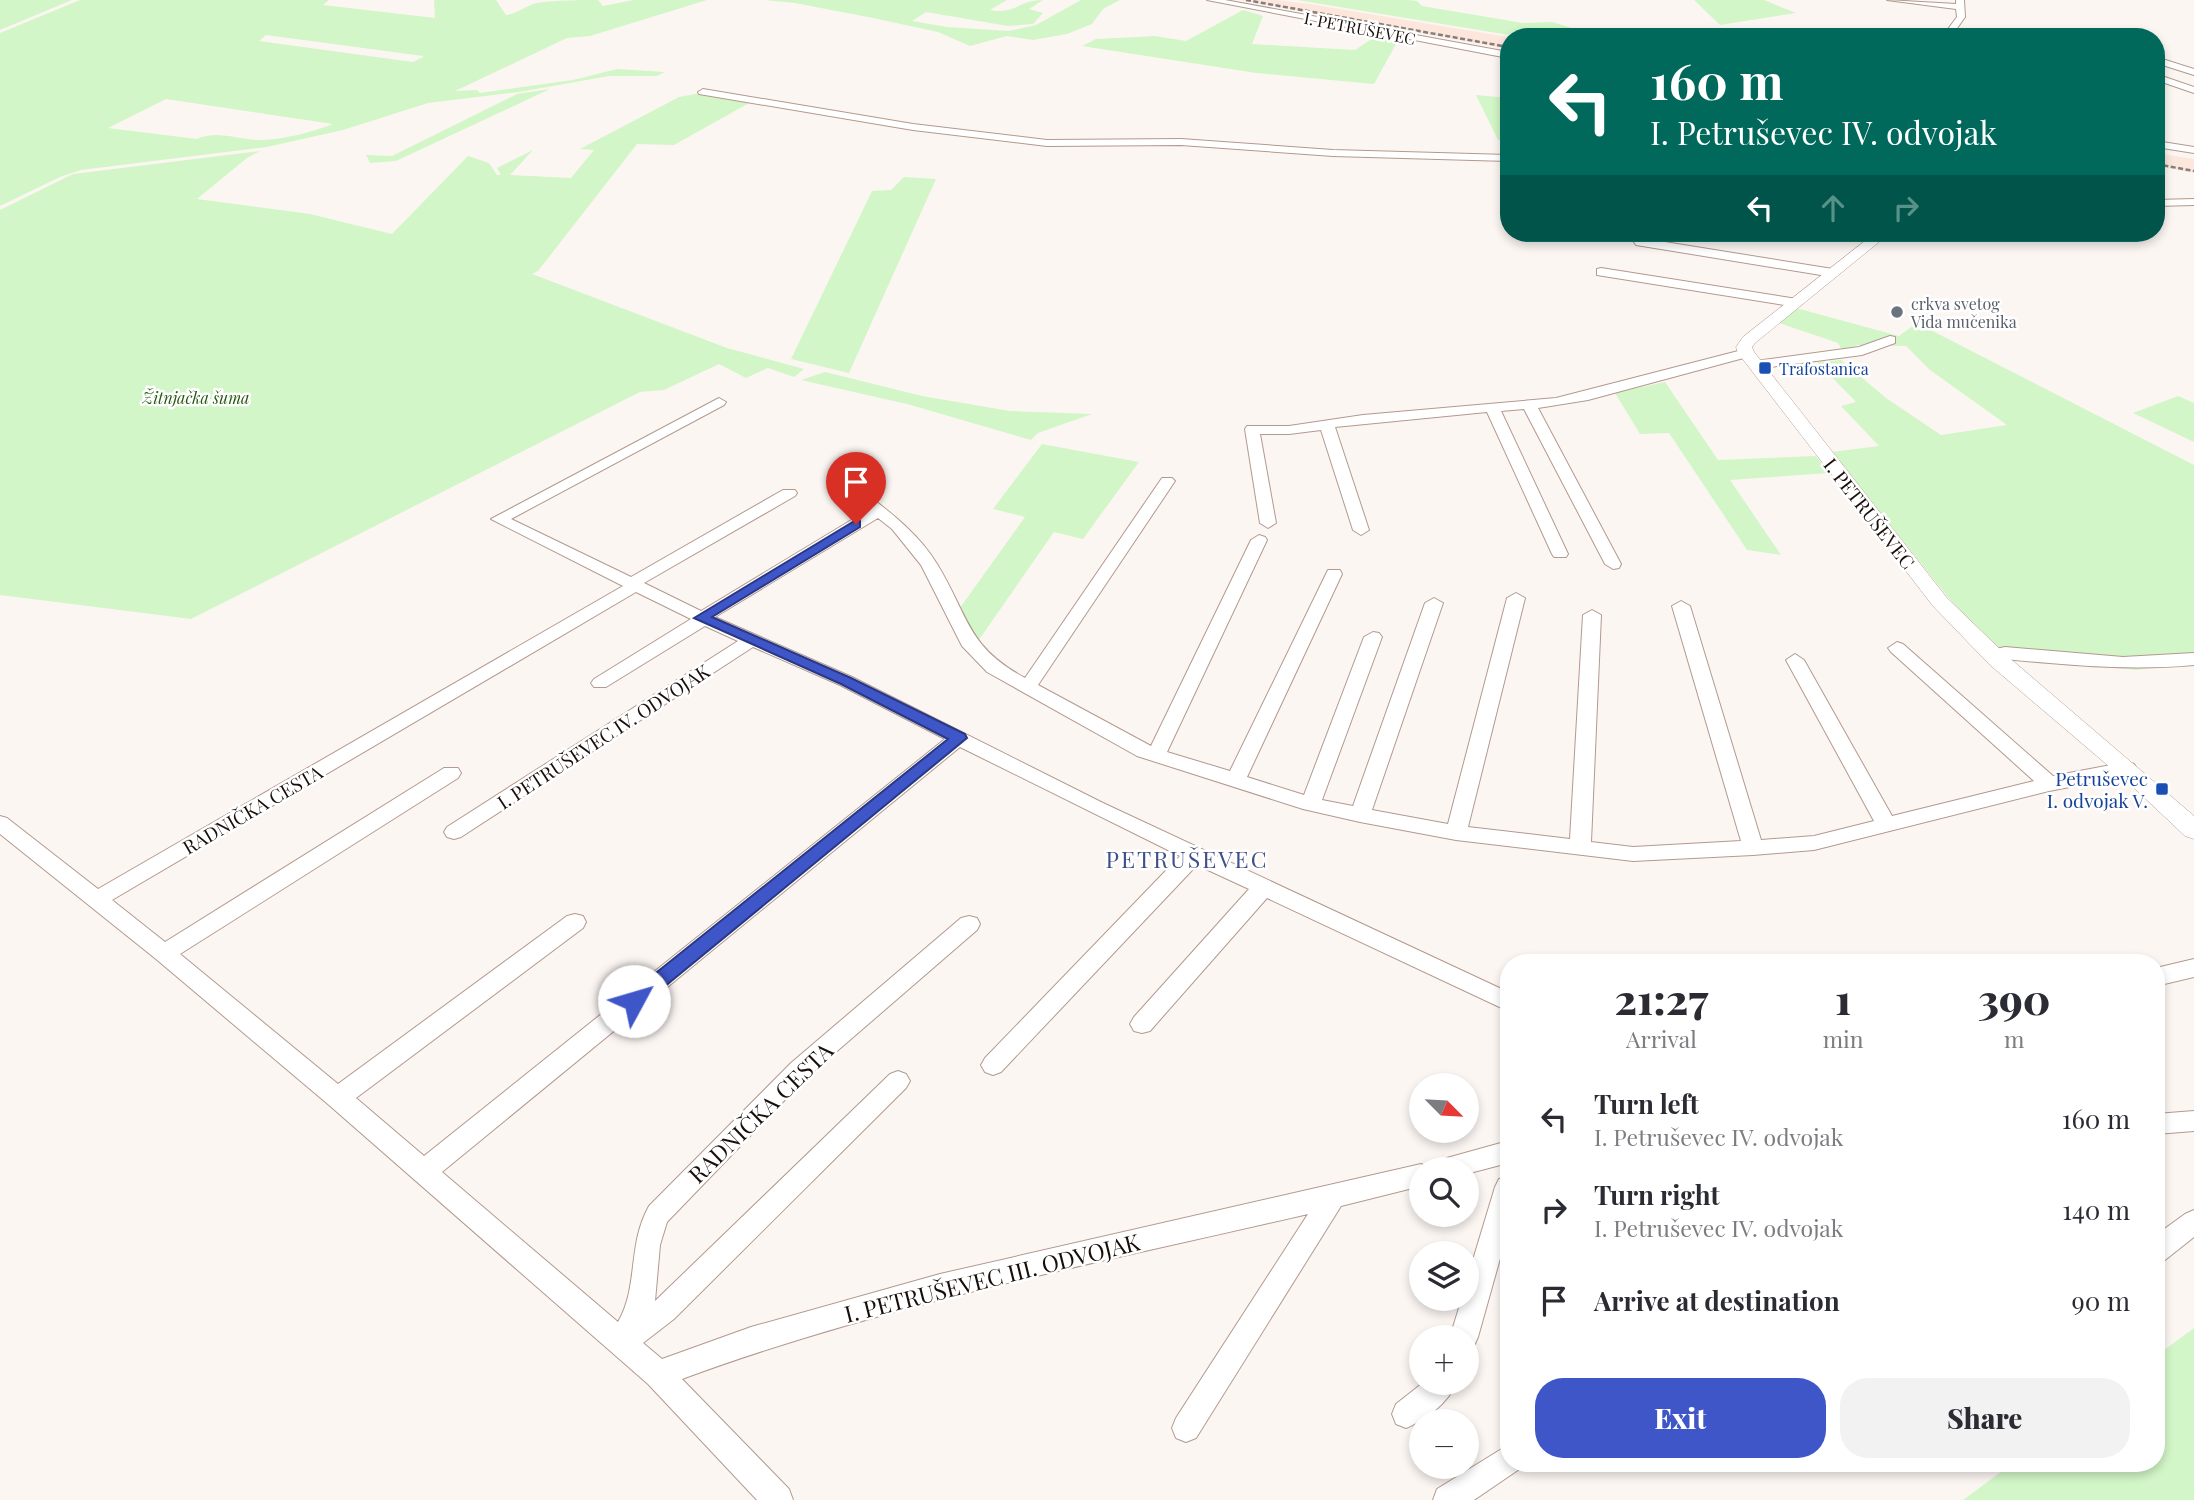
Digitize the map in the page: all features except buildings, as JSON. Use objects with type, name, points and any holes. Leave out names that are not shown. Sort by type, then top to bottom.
[{"type":"street","name":"I. PETRUŠEVEC","points":[[1211,0],[1500,54]]},
{"type":"street","points":[[1891,0],[1961,4],[1961,17],[1952,28]]},
{"type":"street","points":[[2165,63],[2194,72]]},
{"type":"street","points":[[2165,80],[2194,90]]},
{"type":"street","points":[[703,92],[913,127],[1047,143],[1181,142],[1333,153],[1500,158]]},
{"type":"street","points":[[2165,145],[2194,150]]},
{"type":"street","points":[[2165,203],[2194,202]]},
{"type":"street","points":[[1640,242],[1833,274]]},
{"type":"street","points":[[1750,359],[1744,347],[1749,340],[1871,242]]},
{"type":"street","points":[[1601,272],[1797,303]]},
{"type":"street","points":[[1269,523],[1252,429],[1289,430],[1588,397],[1750,359],[1862,351],[1890,340]]},
{"type":"street","name":"I. PETRUŠEVEC","points":[[1750,359],[1940,602],[1992,655],[2127,769],[2194,830]]},
{"type":"street","points":[[719,402],[499,519],[703,619],[846,681],[1194,855],[1500,998]]},
{"type":"street","points":[[1529,404],[1613,564]]},
{"type":"street","points":[[1492,408],[1560,554]]},
{"type":"street","points":[[1327,425],[1362,530]]},
{"type":"street","points":[[1028,687],[1167,481]]},
{"type":"street","points":[[633,585],[789,493]]},
{"type":"street","points":[[858,495],[898,526],[929,564],[971,646],[993,668],[1156,755],[1310,804],[1360,815],[1456,832],[1633,854],[1753,848],[1814,843],[2049,784],[2127,769]]},
{"type":"street","points":[[600,683],[878,511]]},
{"type":"street","points":[[1156,755],[1259,540]]},
{"type":"street","points":[[1235,781],[1334,574]]},
{"type":"street","name":"RADNIČKA CESTA","points":[[97,899],[633,585]]},
{"type":"street","points":[[1456,832],[1516,597]]},
{"type":"street","points":[[1360,815],[1434,603]]},
{"type":"street","points":[[1681,606],[1753,848]]},
{"type":"street","points":[[1580,849],[1592,615]]},
{"type":"street","points":[[1310,804],[1373,637]]},
{"type":"street","name":"I. PETRUŠEVEC IV. ODVOJAK","points":[[454,832],[753,639]]},
{"type":"street","points":[[1897,648],[2049,784]]},
{"type":"street","points":[[1992,655],[2006,653],[2088,663],[2161,663],[2194,659]]},
{"type":"street","points":[[1795,660],[1887,826]]},
{"type":"street","points":[[424,1171],[959,738]]},
{"type":"street","points":[[164,953],[451,773]]},
{"type":"street","points":[[0,823],[164,953],[338,1098],[658,1374],[778,1500]]},
{"type":"street","points":[[993,1065],[1194,855]]},
{"type":"street","points":[[1142,1024],[1264,887]]},
{"type":"street","points":[[338,1098],[575,922]]},
{"type":"street","name":"RADNIČKA CESTA","points":[[621,1343],[641,1302],[648,1237],[658,1214],[799,1070],[969,925]]},
{"type":"street","points":[[2165,975],[2194,968]]},
{"type":"street","points":[[621,1343],[664,1310],[898,1081]]},
{"type":"street","points":[[2165,1123],[2194,1121]]},
{"type":"street","points":[[1479,1160],[1500,1154]]},
{"type":"street","name":"I. PETRUŠEVEC III. ODVOJAK","points":[[658,1374],[742,1342],[950,1283],[1332,1199],[1409,1178]]},
{"type":"street","points":[[1186,1429],[1332,1199]]},
{"type":"street","points":[[1467,1325],[1500,1213]]},
{"type":"street","points":[[2165,1244],[2194,1222]]},
{"type":"street","points":[[1406,1414],[1431,1395]]},
{"type":"street","points":[[1448,1500],[1500,1465]]},
{"type":"shaded area","points":[[1240,0],[1277,0],[1310,4],[1500,36],[1500,48]]},
{"type":"shaded area","points":[[2165,154],[2194,159],[2194,173],[2165,168]]},
{"type":"green space","points":[[0,0],[72,0],[0,30]]},
{"type":"green space","points":[[80,0],[329,0],[323,5],[435,18],[434,0],[496,0],[506,15],[537,3],[552,1],[598,0],[603,6],[634,0],[707,0],[590,36],[567,38],[455,91],[477,90],[480,93],[573,80],[617,69],[665,72],[657,76],[609,76],[519,92],[428,103],[343,130],[267,147],[81,170],[60,177],[0,206],[0,33]],"holes":[[[266,35],[423,56],[423,57],[413,62],[259,41]],[[166,99],[333,124],[299,135],[263,140],[221,135],[197,139],[108,128]]]},
{"type":"green space","points":[[764,0],[1007,0],[990,10],[1006,11],[1028,2],[1043,0],[1029,9],[1043,13],[1033,24],[1008,26],[926,12],[912,21],[947,27],[1009,31],[1036,25],[1081,0],[1120,0],[1103,9],[1092,24],[1067,34],[1033,40],[1007,36],[970,46],[938,32],[795,3]]},
{"type":"green space","points":[[1297,0],[1409,0],[1417,1],[1422,6],[1523,23],[1552,22],[1572,28],[1500,28],[1500,34]]},
{"type":"green space","points":[[1694,0],[1764,0],[1796,13],[1720,25]]},
{"type":"green space","points":[[1243,10],[1263,16],[1252,44],[1355,50],[1376,36],[1396,44],[1374,84],[1256,73],[1082,46],[1096,39],[1155,36],[1186,41]]},
{"type":"green space","points":[[550,89],[396,161],[370,163],[366,155],[392,156],[517,94]]},
{"type":"green space","name":"Žitnjačka šuma","points":[[701,93],[751,102],[674,145],[637,144],[538,271],[532,274],[727,348],[804,369],[794,377],[768,368],[746,378],[719,364],[664,390],[640,392],[191,619],[0,595],[0,210],[73,174],[260,151],[247,158],[197,199],[310,214],[392,234],[468,156],[489,163],[497,175],[501,175],[497,168],[533,150],[510,175],[571,178],[594,150],[580,149],[679,97]]},
{"type":"green space","points":[[1476,95],[1500,97],[1498,140]]},
{"type":"green space","points":[[904,177],[936,179],[849,373],[791,359],[872,191],[891,190]]},
{"type":"green space","points":[[1796,308],[1899,336],[1917,323],[2194,465],[2194,663],[2136,670],[2008,657],[1976,630],[1832,452],[1879,446],[1841,406],[1856,402],[1817,362],[1841,360],[1886,398],[1941,435],[2007,425],[1930,370],[1906,346],[1858,345],[1842,350],[1838,343],[1779,323]]},
{"type":"green space","points":[[825,372],[922,396],[1010,411],[1092,414],[1038,433],[1031,440],[907,404],[801,380]]},
{"type":"green space","points":[[1665,382],[1718,460],[1816,456],[1829,473],[1730,480],[1781,555],[1747,550],[1669,433],[1640,434],[1615,393]]},
{"type":"green space","points":[[2178,396],[2194,403],[2194,442],[2133,413]]},
{"type":"green space","points":[[1042,444],[1139,462],[1083,539],[1054,532],[976,644],[957,612],[1025,517],[993,509]]},
{"type":"green space","points":[[2194,1328],[2194,1500],[1963,1500],[2001,1472],[2165,1472],[2165,1349]]},
{"type":"railway","points":[[1246,0],[1500,46]]},
{"type":"railway","points":[[2165,166],[2194,171]]},
{"type":"place","name":"crkva svetog Vida mučenika","points":[[1897,312]]},
{"type":"place","name":"Trafostanica","points":[[1765,368]]},
{"type":"place","name":"Petruševec I. odvojak V.","points":[[2162,789]]},
{"type":"district","name":"PETRUŠEVEC","points":[[1187,858]]},
{"type":"route","points":[[634,1001],[959,738],[846,681],[701,618],[856,524]]}]
